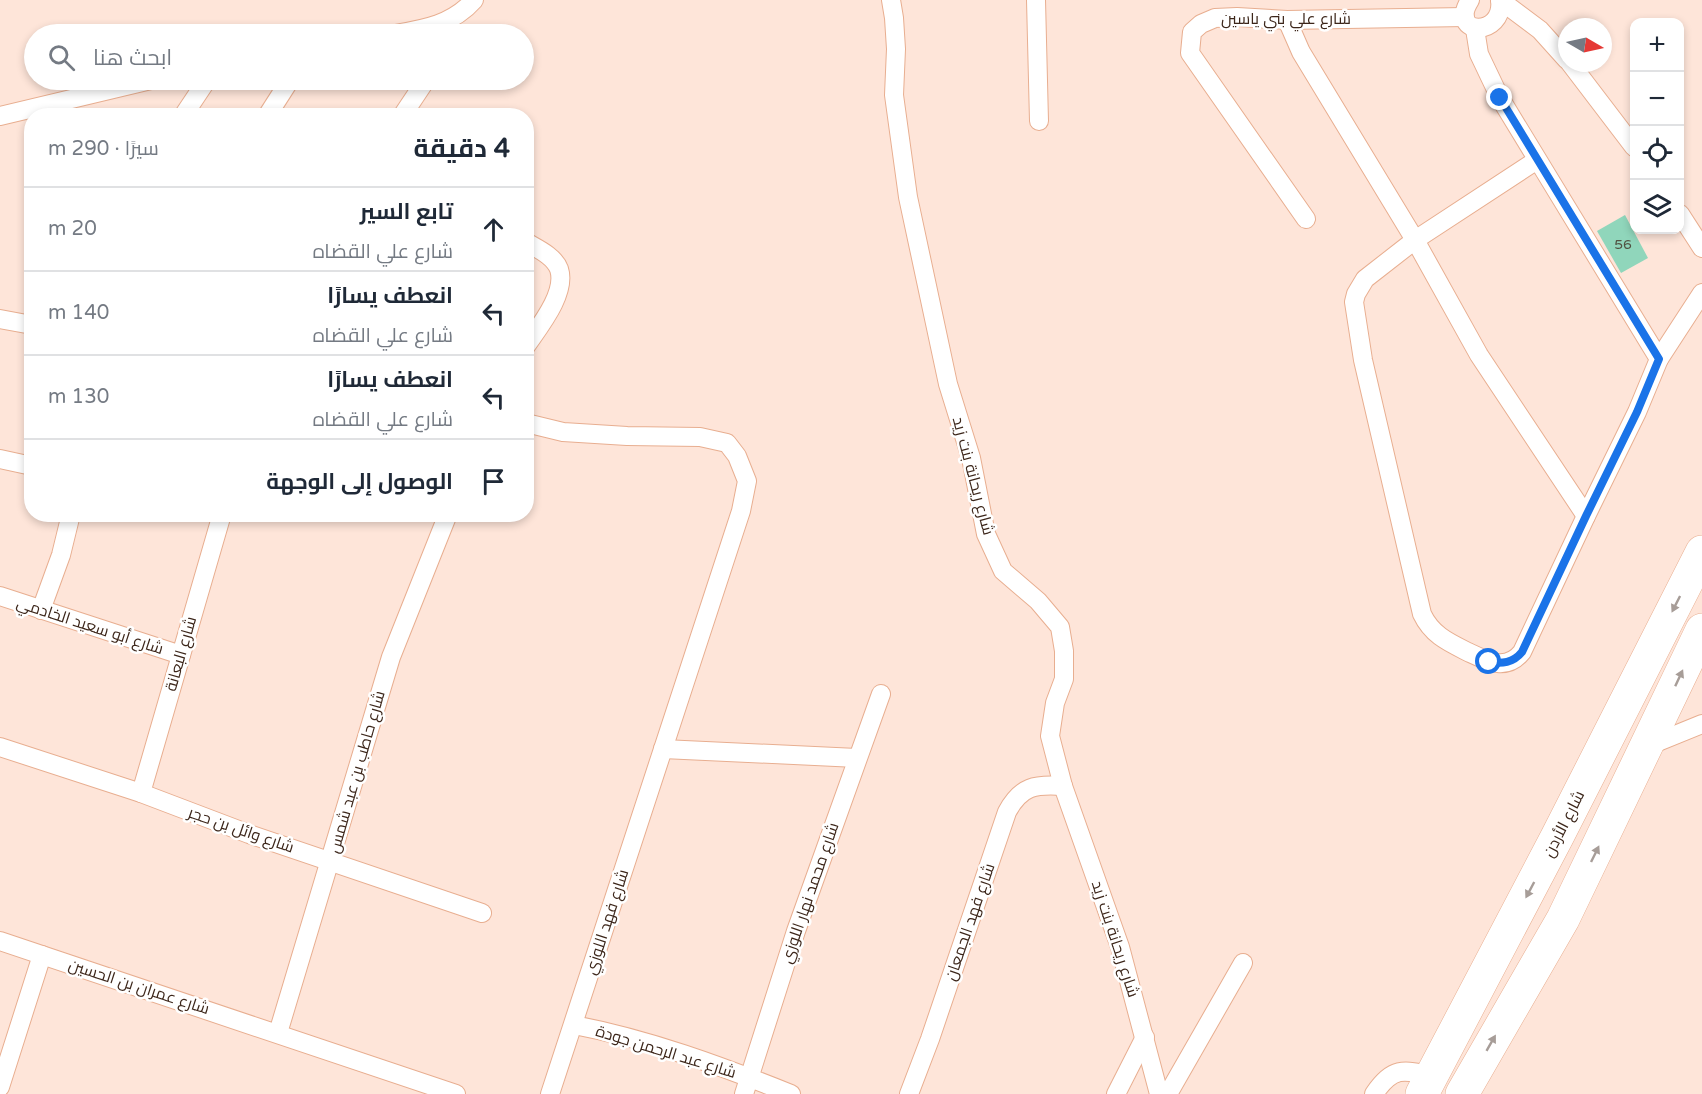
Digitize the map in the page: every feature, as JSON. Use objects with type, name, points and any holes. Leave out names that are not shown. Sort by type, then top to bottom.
[{"type":"highway","name":"شارع الأردن","points":[[1427,1085],[1557,837],[1702,552]]},
{"type":"highway","points":[[1462,1094],[1563,919],[1702,630]]},
{"type":"street","points":[[453,24],[474,0]]},
{"type":"street","name":"شارع ريحانة بنت زيد","points":[[891,0],[896,49],[894,95],[908,197],[948,384],[971,458],[986,534],[1003,571],[1038,601],[1060,627],[1064,651],[1064,679],[1055,703],[1050,736],[1063,786],[1120,947],[1159,1094]]},
{"type":"street","points":[[1036,0],[1039,121]]},
{"type":"street","points":[[1470,15],[1486,27],[1496,19],[1501,9],[1500,0]]},
{"type":"street","points":[[1500,0],[1539,30],[1558,50]]},
{"type":"street","points":[[1470,15],[1479,54],[1486,71],[1537,160],[1659,359]]},
{"type":"street","name":"شارع علي بني ياسين","points":[[1306,219],[1190,53],[1192,32],[1201,24],[1215,18],[1287,20],[1470,15]]},
{"type":"street","points":[[1287,20],[1302,52],[1415,240],[1479,355],[1586,516]]},
{"type":"street","points":[[1577,72],[1630,141]]},
{"type":"street","points":[[34,108],[109,90]]},
{"type":"street","points":[[188,108],[200,90]]},
{"type":"street","points":[[272,108],[284,90]]},
{"type":"street","points":[[407,108],[419,90]]},
{"type":"street","points":[[0,116],[24,110]]},
{"type":"street","points":[[1537,160],[1415,240],[1365,279],[1356,294],[1354,311],[1363,360],[1422,614],[1430,628],[1442,639],[1489,662],[1500,664],[1517,659],[1637,412],[1659,359],[1702,293]]},
{"type":"street","points":[[1684,220],[1702,248]]},
{"type":"street","points":[[534,246],[553,261],[559,269],[560,280],[558,293],[551,308],[534,334]]},
{"type":"street","points":[[0,319],[24,324]]},
{"type":"street","name":"شارع فهد اللوزي","points":[[534,425],[563,432],[627,436],[700,436],[727,443],[737,456],[747,481],[741,511],[550,1094]]},
{"type":"street","points":[[0,459],[24,464]]},
{"type":"street","points":[[41,610],[61,555],[69,522]]},
{"type":"street","name":"شارع البعانة","points":[[141,793],[220,522]]},
{"type":"street","name":"شارع حاطب بن عبد شمس","points":[[278,1033],[391,657],[445,522]]},
{"type":"street","name":"شارع أبو سعيد الخادمي","points":[[0,596],[181,655]]},
{"type":"street","name":"شارع محمد نهار اللوزي","points":[[747,1086],[796,931],[881,694]]},
{"type":"street","points":[[1648,746],[1695,729],[1702,724]]},
{"type":"street","name":"شارع وائل بن حجر","points":[[0,747],[141,793],[249,834],[482,913]]},
{"type":"street","points":[[663,749],[857,758]]},
{"type":"street","name":"شارع فهد الجمعان","points":[[909,1094],[1007,812],[1017,796],[1034,786],[1063,786]]},
{"type":"street","name":"شارع عمران بن الحسين","points":[[0,941],[456,1094]]},
{"type":"street","points":[[0,1087],[42,956]]},
{"type":"street","points":[[1168,1094],[1243,963]]},
{"type":"street","name":"شارع عبد الرحمن جودة","points":[[573,1025],[654,1045],[747,1086],[791,1094]]},
{"type":"street","points":[[1116,1094],[1145,1037]]},
{"type":"street","points":[[1374,1094],[1382,1081],[1399,1071],[1408,1070],[1427,1085]]},
{"type":"building","points":[[1625,215],[1630,224],[1630,234],[1635,234],[1648,258],[1621,273],[1597,231]]},
{"type":"route","points":[[1489,662],[1500,664],[1509,662],[1517,659],[1522,652],[1637,412],[1659,359],[1500,98]]}]
